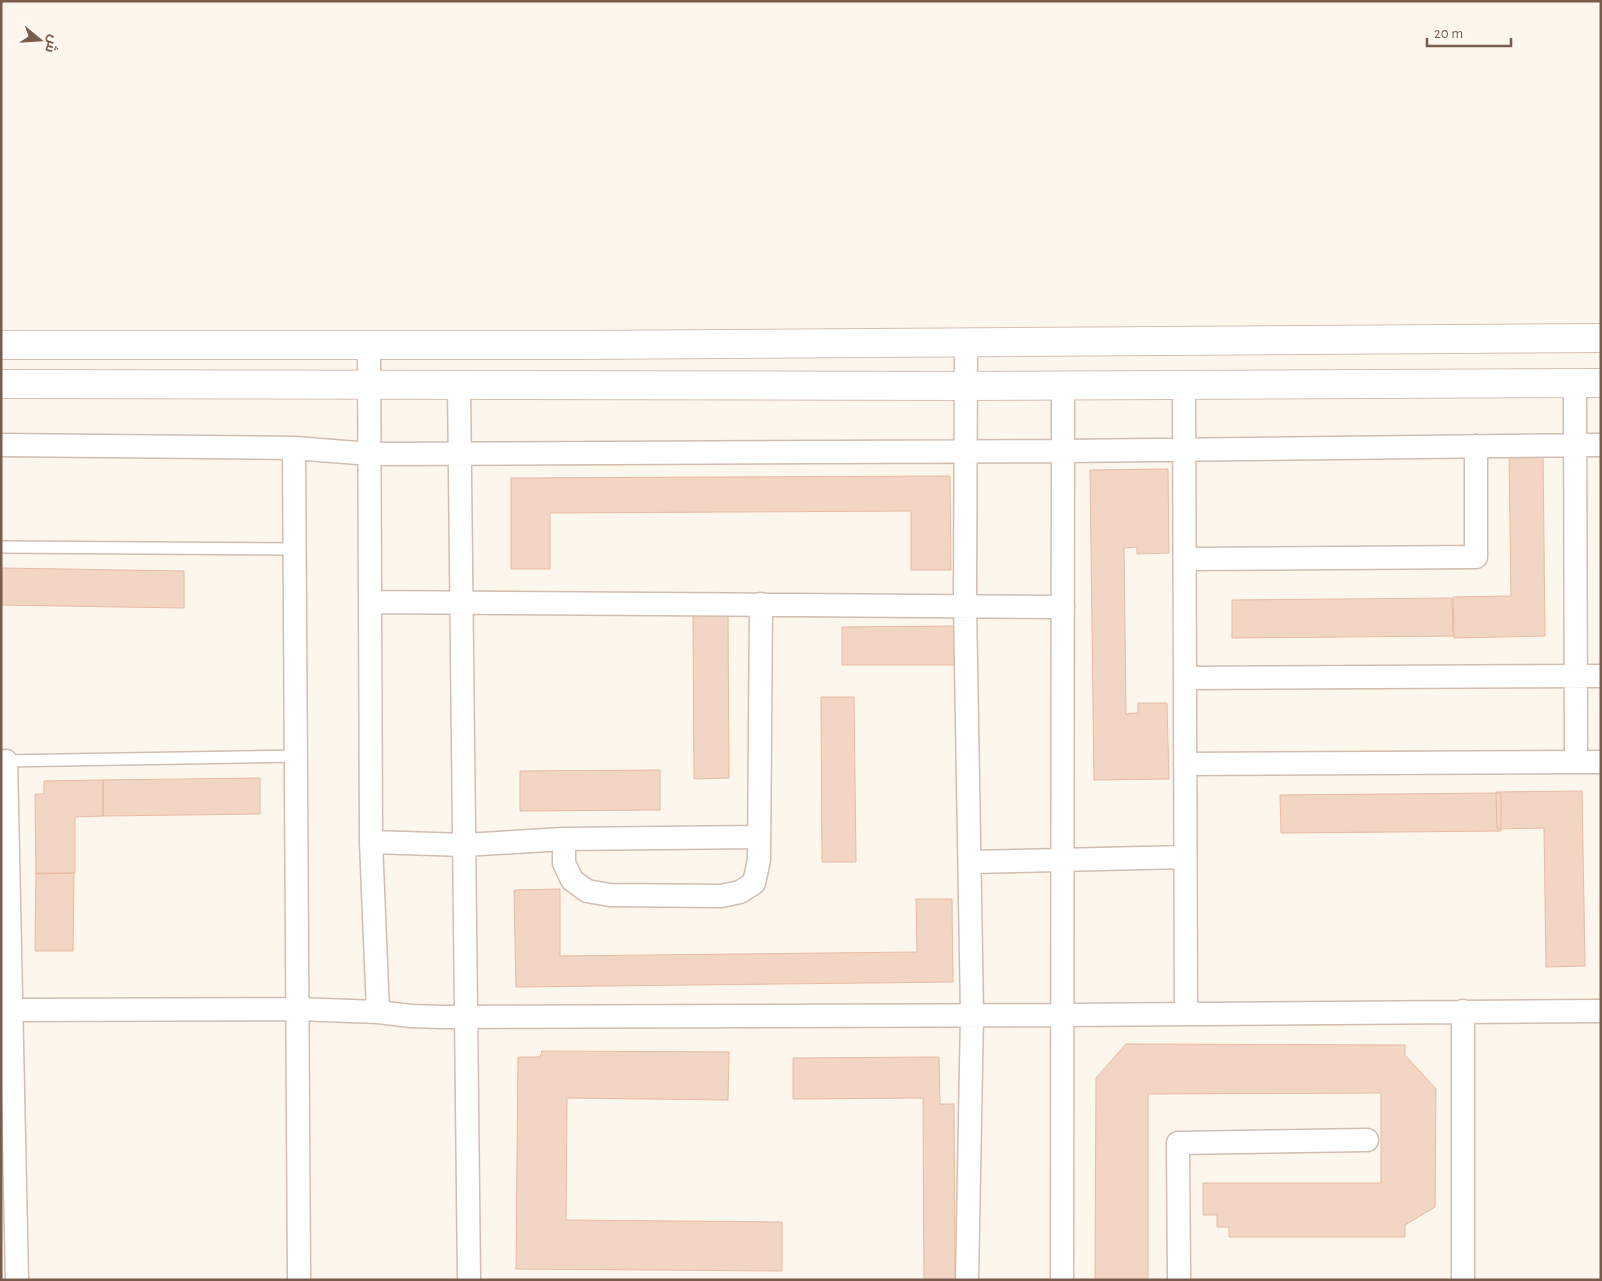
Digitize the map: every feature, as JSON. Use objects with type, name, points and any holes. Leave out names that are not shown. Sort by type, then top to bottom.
[{"type":"main road","points":[[1,345],[369,346],[1601,338]]},
{"type":"main road","points":[[1,384],[966,386],[1588,384]]},
{"type":"street","points":[[966,341],[965,605],[972,1014],[967,1280]]},
{"type":"street","points":[[369,346],[371,384],[371,842],[378,1012]]},
{"type":"street","points":[[459,384],[469,1280]]},
{"type":"street","points":[[1576,762],[1575,446],[1588,384]]},
{"type":"street","points":[[1062,1280],[1063,385]]},
{"type":"street","points":[[1184,385],[1186,1012]]},
{"type":"street","points":[[1,445],[294,448],[371,454],[1063,451],[1184,448],[1601,445]]},
{"type":"street","points":[[1185,559],[1476,557],[1476,446]]},
{"type":"street","points":[[294,448],[299,1280]]},
{"type":"street","points":[[371,602],[1063,607]]},
{"type":"street","points":[[564,839],[564,863],[572,880],[587,891],[610,895],[721,896],[740,892],[754,882],[759,860],[760,604]]},
{"type":"street","points":[[1185,678],[1601,676]]},
{"type":"street","points":[[4,761],[6,1010],[17,1280]]},
{"type":"street","points":[[1185,764],[1601,762]]},
{"type":"street","points":[[371,842],[465,845],[564,839],[758,836]]},
{"type":"street","points":[[970,862],[1186,857]]},
{"type":"street","points":[[6,1010],[297,1009],[378,1012],[411,1016],[1062,1015],[1186,1012],[1601,1011]]},
{"type":"street","points":[[1463,1011],[1463,1280]]},
{"type":"street","points":[[1180,1280],[1178,1143],[1367,1140]]},
{"type":"lane","points":[[1,547],[294,549]]},
{"type":"lane","points":[[4,761],[296,756]]},
{"type":"building","points":[[1509,451],[1543,451],[1545,636],[1454,638],[1453,597],[1511,596]]},
{"type":"building","points":[[1168,469],[1169,553],[1137,554],[1137,547],[1124,548],[1126,714],[1138,713],[1138,703],[1167,703],[1169,779],[1094,780],[1090,470]]},
{"type":"building","points":[[950,476],[951,570],[911,570],[911,511],[550,513],[550,569],[511,569],[511,478]]},
{"type":"building","points":[[1,568],[184,571],[184,608],[1,605]]},
{"type":"building","points":[[1452,598],[1453,636],[1232,638],[1232,600]]},
{"type":"building","points":[[728,613],[729,778],[694,779],[693,614]]},
{"type":"building","points":[[955,626],[955,665],[842,665],[842,627]]},
{"type":"building","points":[[821,697],[854,697],[856,862],[822,862]]},
{"type":"building","points":[[660,770],[660,810],[520,811],[520,771]]},
{"type":"building","points":[[260,778],[260,814],[103,816],[103,780]]},
{"type":"building","points":[[103,780],[103,816],[75,817],[75,873],[36,874],[35,794],[44,794],[44,781]]},
{"type":"building","points":[[1582,791],[1585,966],[1546,967],[1544,828],[1497,829],[1496,792]]},
{"type":"building","points":[[1501,793],[1501,831],[1281,833],[1280,795]]},
{"type":"building","points":[[36,873],[74,873],[73,951],[35,951]]},
{"type":"building","points":[[560,889],[560,956],[917,952],[916,899],[952,899],[953,982],[516,987],[514,890]]},
{"type":"building","points":[[1126,1044],[1405,1045],[1405,1055],[1436,1089],[1435,1207],[1405,1225],[1405,1237],[1229,1237],[1229,1227],[1217,1227],[1217,1215],[1203,1215],[1203,1183],[1381,1183],[1381,1093],[1148,1094],[1148,1280],[1095,1280],[1096,1078]]},
{"type":"building","points":[[542,1051],[729,1052],[728,1100],[567,1098],[566,1220],[782,1222],[782,1271],[516,1269],[518,1057],[540,1057]]},
{"type":"building","points":[[939,1057],[940,1104],[954,1104],[955,1280],[924,1280],[923,1098],[793,1099],[793,1058]]}]
